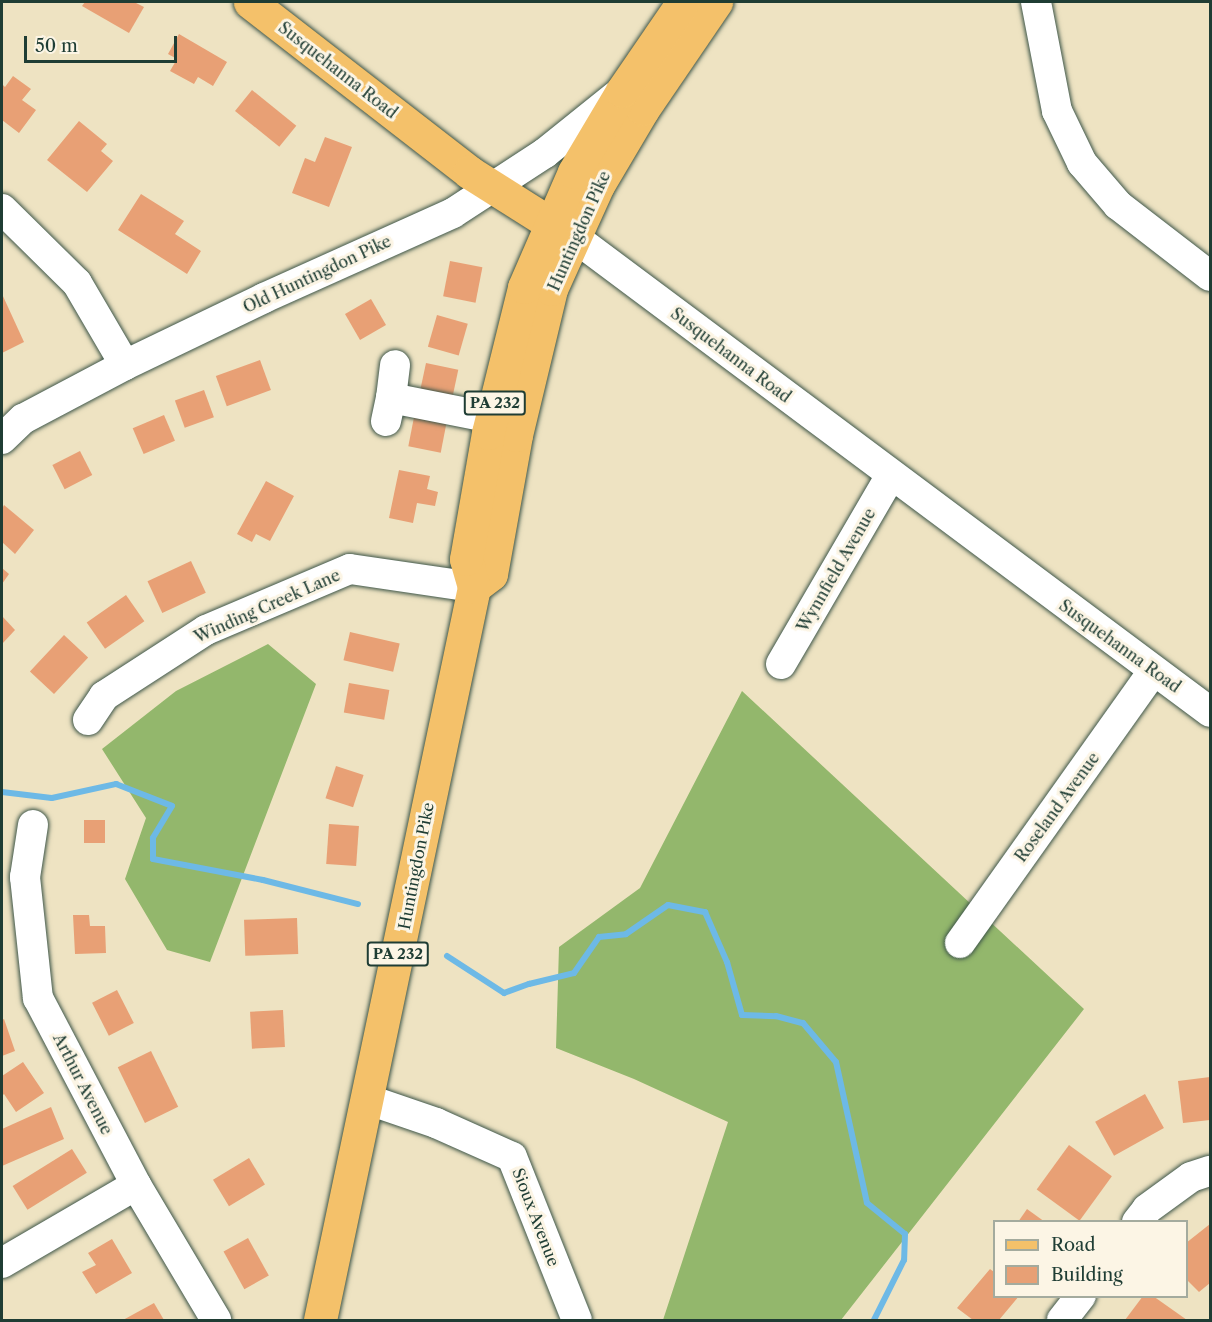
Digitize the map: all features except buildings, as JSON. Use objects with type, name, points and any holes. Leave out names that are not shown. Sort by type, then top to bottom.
[{"type":"main road","name":"Susquehanna Road","points":[[250,2],[492,189],[562,231]]},
{"type":"main road","name":"Huntingdon Pike","points":[[474,587],[490,574],[516,435],[549,300],[574,172],[622,91],[682,2]]},
{"type":"main road","name":"Huntingdon Pike","points":[[320,1320],[369,1100],[474,587],[466,559],[492,418],[524,287],[562,231],[598,185],[637,118],[716,2]]},
{"type":"street","points":[[1036,2],[1057,111],[1082,163],[1118,205],[1210,276]]},
{"type":"street","name":"Old Huntingdon Pike","points":[[2,439],[23,419],[125,366],[264,298],[453,213],[545,153],[622,91]]},
{"type":"street","points":[[2,209],[77,283],[125,366]]},
{"type":"street","name":"Susquehanna Road","points":[[562,231],[1210,712]]},
{"type":"street","points":[[395,365],[388,409],[492,418]]},
{"type":"street","name":"Wynnfield Avenue","points":[[782,664],[891,475]]},
{"type":"street","name":"Winding Creek Lane","points":[[88,720],[104,696],[206,630],[350,568],[474,587]]},
{"type":"street","name":"Roseland Avenue","points":[[960,943],[1153,671]]},
{"type":"street","name":"Arthur Avenue","points":[[33,825],[25,877],[38,998],[136,1185],[216,1320]]},
{"type":"street","name":"Sioux Avenue","points":[[369,1100],[436,1123],[512,1157],[577,1320]]},
{"type":"street","points":[[1138,1220],[1147,1209],[1191,1177],[1210,1171]]},
{"type":"street","points":[[2,1263],[136,1185]]},
{"type":"street","points":[[1062,1320],[1078,1298]]},
{"type":"green space","points":[[268,644],[316,684],[210,962],[167,950],[125,879],[146,818],[102,749],[176,691]]},
{"type":"green space","points":[[742,691],[1084,1009],[841,1320],[663,1320],[728,1122],[634,1079],[556,1048],[559,947],[640,888]]},
{"type":"waterway","points":[[2,792],[52,798],[116,784],[172,806],[153,838],[153,859],[263,880],[358,904]]},
{"type":"waterway","points":[[447,956],[504,993],[574,973],[599,937],[626,934],[668,905],[705,912],[727,962],[742,1015],[776,1016],[803,1023],[836,1062],[867,1203],[905,1234],[904,1260],[874,1320]]}]
